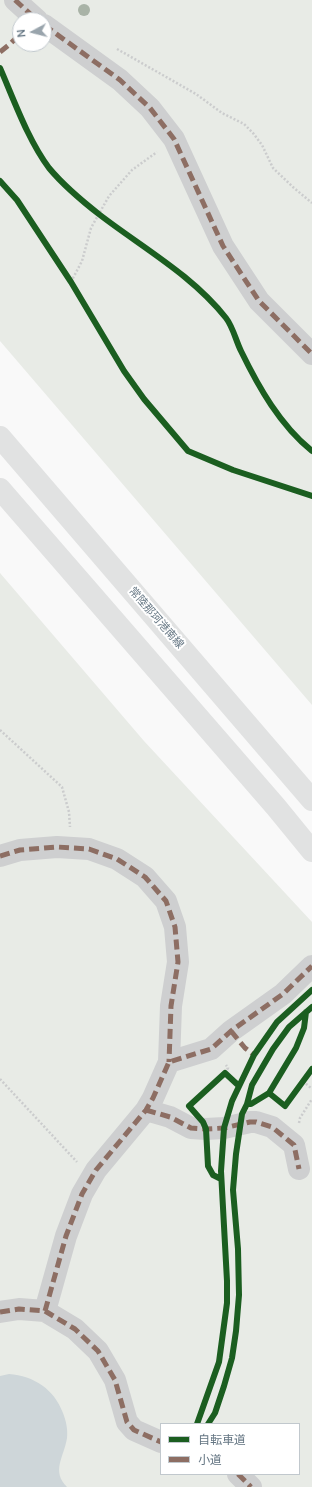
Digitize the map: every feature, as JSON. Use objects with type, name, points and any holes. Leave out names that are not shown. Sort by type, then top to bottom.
[{"type":"highway","name":"常陸那珂港南線","points":[[0,436],[312,800]]},
{"type":"highway","points":[[0,488],[276,807],[312,851]]},
{"type":"street","points":[[14,0],[28,12]]},
{"type":"street","points":[[52,31],[120,80],[150,108],[174,140],[223,246],[259,301],[312,354]]},
{"type":"street","points":[[0,856],[20,850],[70,847],[89,849],[117,859],[145,878],[166,901],[175,927],[178,962],[172,1006],[169,1062],[146,1110],[96,1170],[82,1194],[66,1236],[45,1311]]},
{"type":"street","points":[[169,1062],[211,1049],[231,1031],[283,994],[312,966]]},
{"type":"street","points":[[146,1110],[170,1117],[191,1128],[224,1128],[250,1122],[256,1122],[272,1127],[294,1145],[299,1169]]},
{"type":"street","points":[[0,1312],[19,1309],[45,1311],[74,1329],[98,1351],[115,1380],[127,1422],[134,1430],[159,1441]]},
{"type":"street","points":[[239,1475],[251,1487]]},
{"type":"path","points":[[116,49],[196,94],[222,113],[244,124],[262,145],[274,168],[312,203]]},
{"type":"path","points":[[71,282],[82,261],[91,228],[109,196],[132,170],[174,140]]},
{"type":"path","points":[[92,209],[105,218]]},
{"type":"path","points":[[67,276],[75,288]]},
{"type":"path","points":[[0,730],[62,787],[69,812],[70,847]]},
{"type":"path","points":[[220,1078],[225,1073],[230,1078]]},
{"type":"path","points":[[299,1087],[308,1075]]},
{"type":"path","points":[[0,1079],[91,1178]]},
{"type":"path","points":[[303,1081],[312,1089]]},
{"type":"shaded area","points":[[0,0],[312,0],[312,705],[0,341]]},
{"type":"shaded area","points":[[0,573],[144,741],[312,922],[312,1487],[0,1487]]},
{"type":"shaded area","points":[[9,1374],[27,1378],[42,1385],[49,1391],[59,1405],[65,1419],[67,1438],[59,1469],[62,1481],[67,1487],[0,1487],[0,1376]]},
{"type":"marked path","points":[[15,0],[28,12]]},
{"type":"marked path","points":[[52,31],[120,80],[150,108],[174,139],[223,246],[259,301],[312,354]]},
{"type":"marked path","points":[[0,52],[12,42]]},
{"type":"marked path","points":[[0,856],[20,850],[57,847],[89,849],[117,859],[145,877],[166,901],[175,927],[178,962],[171,1006],[169,1062]]},
{"type":"marked path","points":[[45,1311],[66,1236],[82,1194],[96,1170],[146,1110],[169,1062],[211,1049],[231,1031],[283,994],[312,966]]},
{"type":"marked path","points":[[231,1031],[245,1048],[254,1055]]},
{"type":"marked path","points":[[146,1110],[170,1117],[191,1128],[224,1128],[250,1122],[256,1122],[272,1127],[294,1145],[299,1169]]},
{"type":"marked path","points":[[0,1312],[19,1309],[45,1311],[75,1329],[98,1351],[115,1380],[127,1422],[134,1430],[160,1442]]},
{"type":"marked path","points":[[239,1475],[251,1487]]},
{"type":"cycle path","points":[[0,68],[34,145],[49,168],[67,187],[100,215],[183,275],[213,303],[226,318],[233,330],[248,365],[271,405],[290,430],[312,451]]},
{"type":"cycle path","points":[[0,181],[17,200],[71,282],[124,371],[144,399],[188,451],[233,470],[312,496]]},
{"type":"cycle path","points":[[197,1423],[219,1362],[227,1303],[221,1171],[224,1128],[232,1101],[254,1055],[277,1022],[312,990]]},
{"type":"cycle path","points":[[209,1423],[215,1413],[224,1386],[232,1358],[236,1331],[239,1295],[238,1249],[233,1190],[236,1154],[242,1114],[247,1104],[252,1085],[273,1049],[289,1027],[312,1007]]},
{"type":"cycle path","points":[[247,1104],[251,1104],[269,1093],[296,1048],[304,1028],[306,1012]]},
{"type":"cycle path","points":[[269,1093],[285,1106],[312,1069]]},
{"type":"cycle path","points":[[221,1179],[213,1175],[208,1166],[206,1129],[203,1122],[189,1106],[225,1073],[239,1086]]}]
